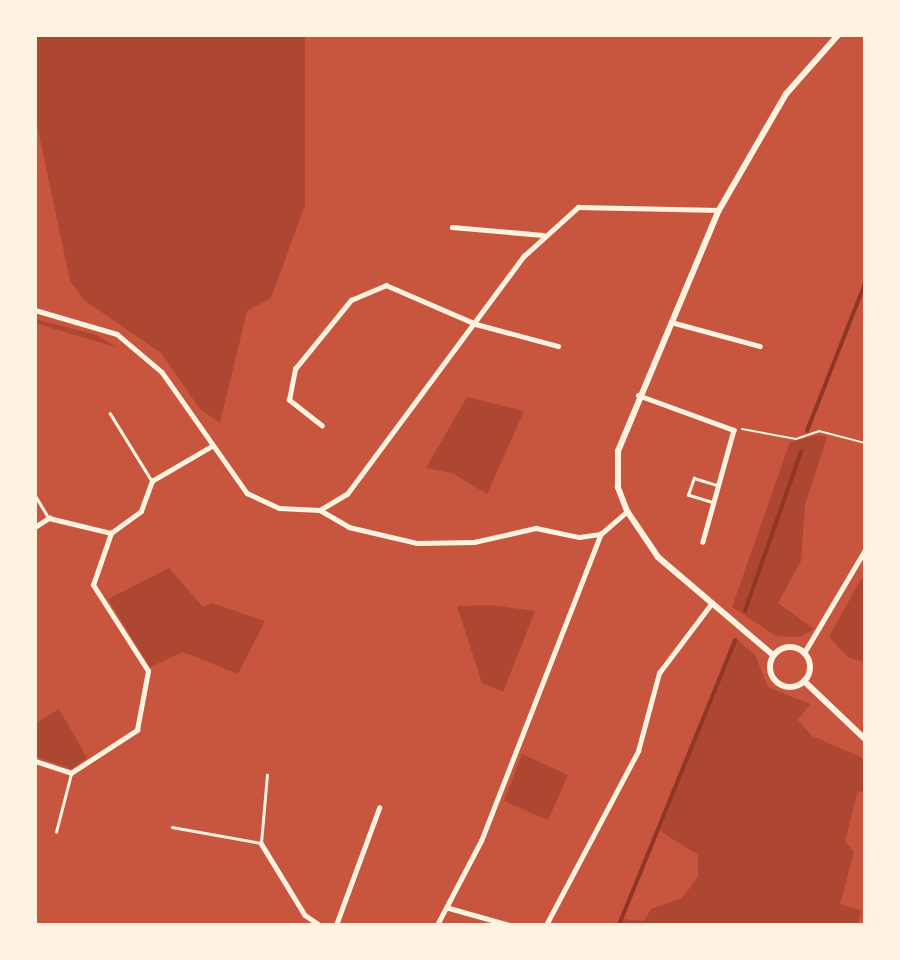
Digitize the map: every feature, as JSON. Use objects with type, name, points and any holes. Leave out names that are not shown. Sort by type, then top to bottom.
[{"type":"street","points":[[773,655],[658,557],[627,511],[618,487],[618,451],[638,395],[719,210],[786,94],[838,35]]},
{"type":"street","points":[[320,510],[347,494],[543,235],[578,207],[719,210]]},
{"type":"street","points":[[452,227],[543,235]]},
{"type":"street","points":[[322,426],[289,400],[295,369],[351,300],[386,285],[476,324],[558,346]]},
{"type":"street","points":[[35,310],[117,334],[162,372],[247,493],[279,508],[320,510],[349,527],[417,543],[474,542],[536,528],[579,537],[601,534]]},
{"type":"street","points":[[670,321],[760,346]]},
{"type":"street","points":[[638,395],[734,430],[703,542]]},
{"type":"street","points":[[35,761],[71,773],[137,730],[149,685],[148,671],[93,584],[111,533],[141,511],[152,481],[212,446]]},
{"type":"street","points":[[437,925],[449,908],[601,534],[627,511]]},
{"type":"street","points":[[35,527],[49,518],[111,533]]},
{"type":"street","points":[[804,653],[865,550]]},
{"type":"street","points":[[546,925],[638,751],[659,673],[712,603]]},
{"type":"street","points":[[773,655],[788,647],[804,653],[810,664],[804,681]]},
{"type":"street","points":[[773,655],[771,674],[780,684],[804,681]]},
{"type":"street","points":[[804,681],[865,739]]},
{"type":"street","points":[[336,925],[379,807]]},
{"type":"street","points":[[261,843],[305,915],[320,925]]},
{"type":"street","points":[[449,908],[510,925]]},
{"type":"lane","points":[[110,413],[152,481]]},
{"type":"lane","points":[[714,503],[688,495],[694,478],[720,486]]},
{"type":"lane","points":[[35,495],[49,518]]},
{"type":"lane","points":[[56,832],[71,773]]},
{"type":"lane","points":[[172,827],[261,843],[267,775]]},
{"type":"path","points":[[734,430],[752,428],[796,439],[819,431],[865,443]]},
{"type":"shaded area","points":[[35,35],[305,36],[305,205],[271,298],[247,311],[220,423],[200,409],[161,353],[84,300],[70,281],[35,115]]},
{"type":"shaded area","points":[[35,319],[97,335],[118,348],[35,323]]},
{"type":"shaded area","points":[[467,397],[524,411],[487,494],[452,473],[426,468]]},
{"type":"shaded area","points":[[818,435],[827,437],[805,505],[801,561],[778,603],[814,629],[800,637],[776,636],[732,607],[790,442]]},
{"type":"shaded area","points":[[169,568],[203,607],[212,603],[265,621],[238,674],[183,652],[150,667],[108,599]]},
{"type":"shaded area","points":[[861,579],[865,579],[865,662],[849,658],[829,637]]},
{"type":"shaded area","points":[[492,605],[535,611],[503,692],[482,683],[457,606]]},
{"type":"shaded area","points":[[734,637],[755,655],[768,687],[810,704],[798,720],[812,736],[865,759],[865,792],[858,791],[845,841],[854,852],[840,904],[861,910],[858,925],[617,925],[621,919],[644,921],[651,909],[682,898],[698,877],[698,855],[660,831]]},
{"type":"shaded area","points":[[59,709],[87,758],[71,769],[35,756],[35,724]]},
{"type":"shaded area","points":[[522,754],[568,775],[548,820],[504,801]]},
{"type":"waterway","points":[[807,431],[865,284]]},
{"type":"waterway","points":[[745,611],[801,452]]},
{"type":"waterway","points":[[619,925],[735,641]]}]
